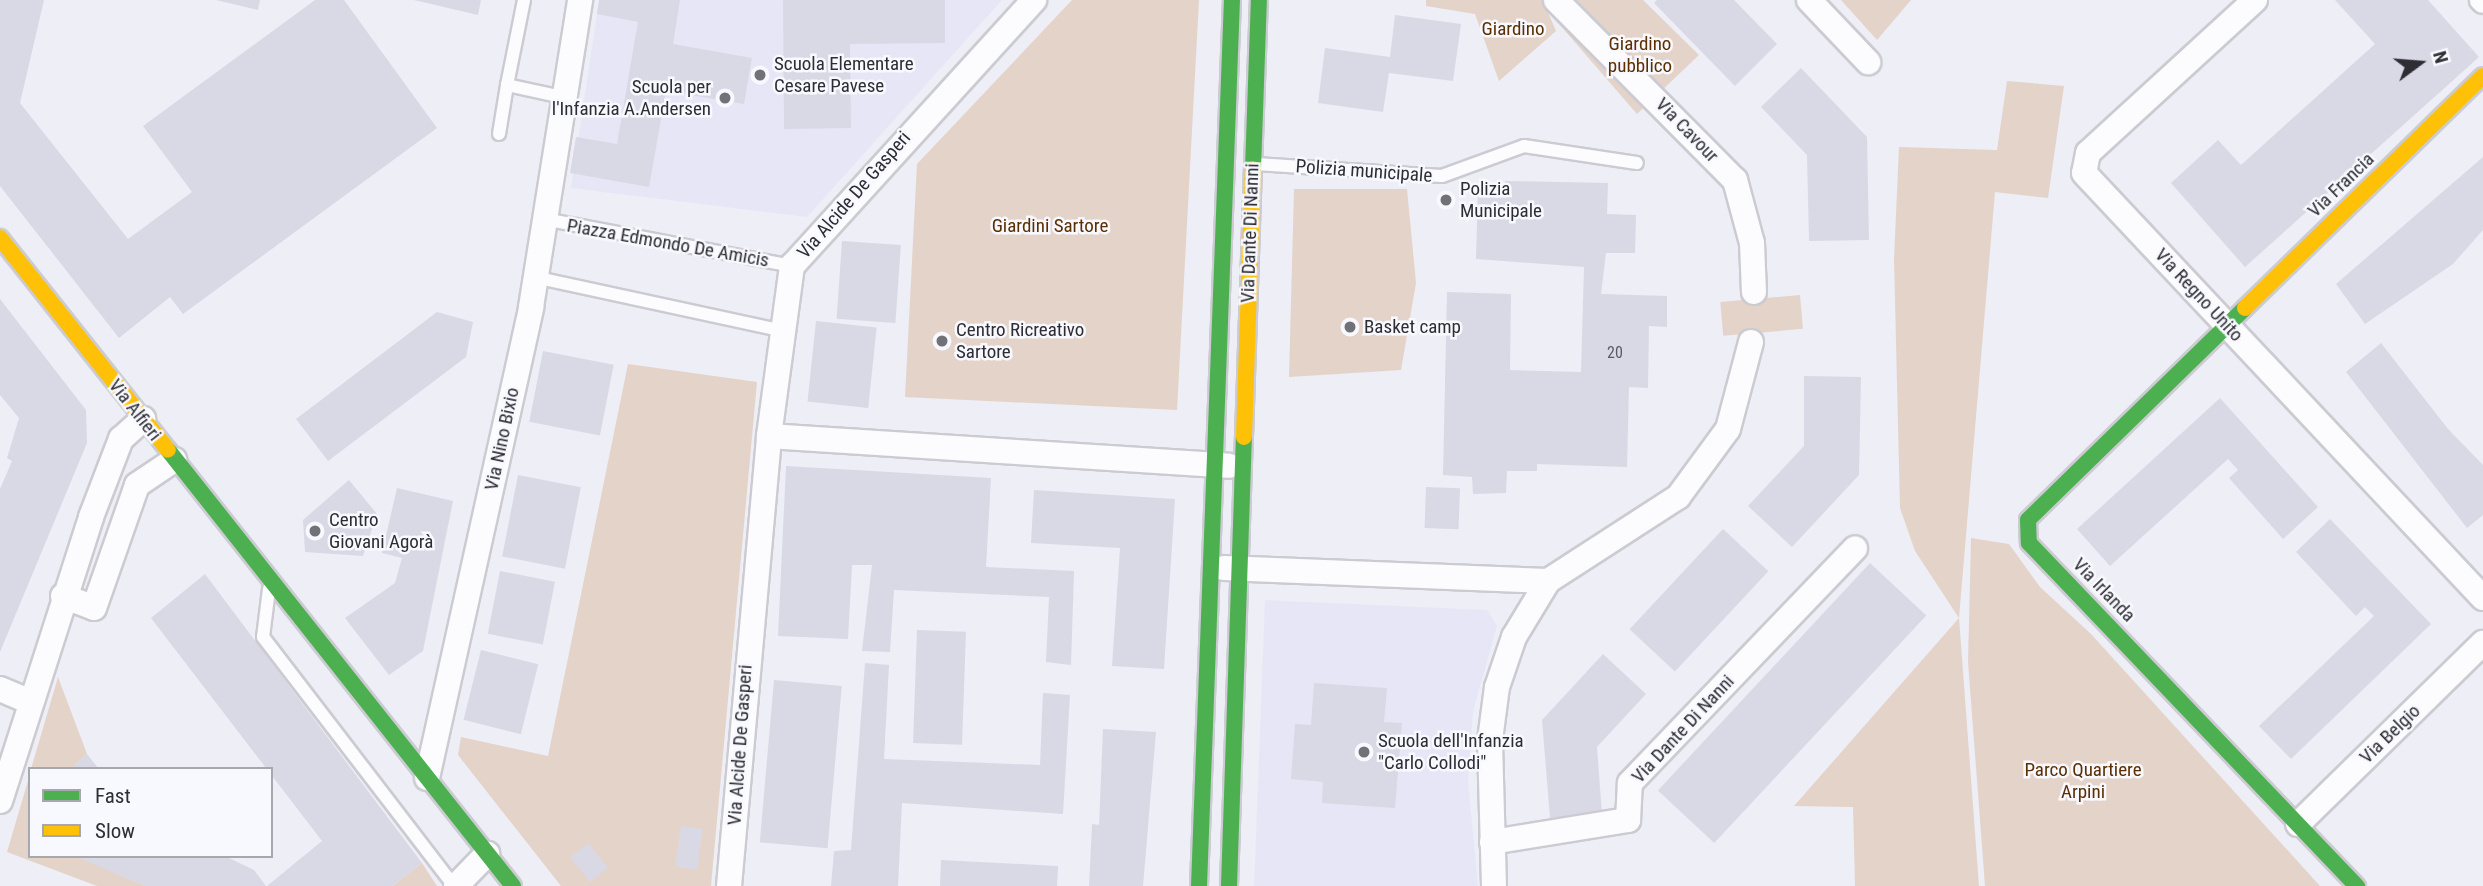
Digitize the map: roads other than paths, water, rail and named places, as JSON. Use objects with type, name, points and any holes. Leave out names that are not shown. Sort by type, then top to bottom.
[{"type":"street","name":"Via Nino Bixio","points":[[427,778],[534,277],[580,0]]},
{"type":"street","name":"Via Alcide De Gasperi","points":[[729,886],[769,436],[780,330],[792,266],[1034,0]]},
{"type":"street","name":"Via Dante Di Nanni","points":[[1199,886],[1211,567],[1212,465],[1232,0]]},
{"type":"street","name":"Via Dante Di Nanni","points":[[1229,886],[1240,466],[1259,0]]},
{"type":"street","name":"Via Cavour","points":[[1556,0],[1735,180],[1752,243],[1754,292]]},
{"type":"street","points":[[1809,0],[1868,62]]},
{"type":"street","name":"Via Regno Unito","points":[[2255,0],[2088,153],[2084,173],[2483,598]]},
{"type":"street","name":"Via Francia","points":[[2228,325],[2483,76]]},
{"type":"street","name":"Via Alfieri","points":[[0,238],[513,886]]},
{"type":"street","name":"Via Irlanda","points":[[2228,325],[2028,520],[2029,543],[2357,886]]},
{"type":"street","points":[[1494,886],[1488,791],[1497,687],[1514,637],[1548,581],[1678,497],[1728,429],[1751,342]]},
{"type":"street","points":[[0,801],[63,596],[121,439],[143,419]]},
{"type":"street","points":[[769,436],[1240,466]]},
{"type":"street","points":[[114,464],[121,478],[137,485],[157,477],[174,460]]},
{"type":"street","points":[[63,596],[94,608],[137,485]]},
{"type":"street","name":"Via Dante Di Nanni","points":[[1492,842],[1628,820],[1630,783],[1855,548]]},
{"type":"street","points":[[1211,567],[1548,581]]},
{"type":"street","name":"Via Belgio","points":[[2298,824],[2483,643]]},
{"type":"street","points":[[0,689],[30,702]]},
{"type":"street","points":[[455,886],[487,854]]},
{"type":"lane","points":[[499,134],[524,0]]},
{"type":"lane","points":[[508,85],[562,97]]},
{"type":"lane","name":"Polizia municipale","points":[[1252,164],[1442,176],[1524,146],[1637,163]]},
{"type":"lane","name":"Piazza Edmondo De Amicis","points":[[544,219],[792,266]]},
{"type":"lane","points":[[534,277],[780,330]]},
{"type":"lane","points":[[270,582],[263,637],[455,886]]},
{"type":"place","name":"Scuola Elementare Cesare Pavese","points":[[760,75]]},
{"type":"place","name":"Scuola per l'Infanzia A.Andersen","points":[[725,98]]},
{"type":"place","name":"Polizia Municipale","points":[[1446,200]]},
{"type":"place","name":"Basket camp","points":[[1350,327]]},
{"type":"place","name":"Centro Ricreativo Sartore","points":[[942,341]]},
{"type":"place","name":"Centro Giovani Agorà","points":[[315,531]]},
{"type":"place","name":"Scuola dell'Infanzia \"Carlo Collodi\"","points":[[1364,752]]},
{"type":"park label","name":"Giardino","points":[[1513,29]]},
{"type":"park label","name":"Giardino pubblico","points":[[1640,55]]},
{"type":"park label","name":"Giardini Sartore","points":[[1050,226]]},
{"type":"park label","name":"Parco Quartiere Arpini","points":[[2083,781]]}]
